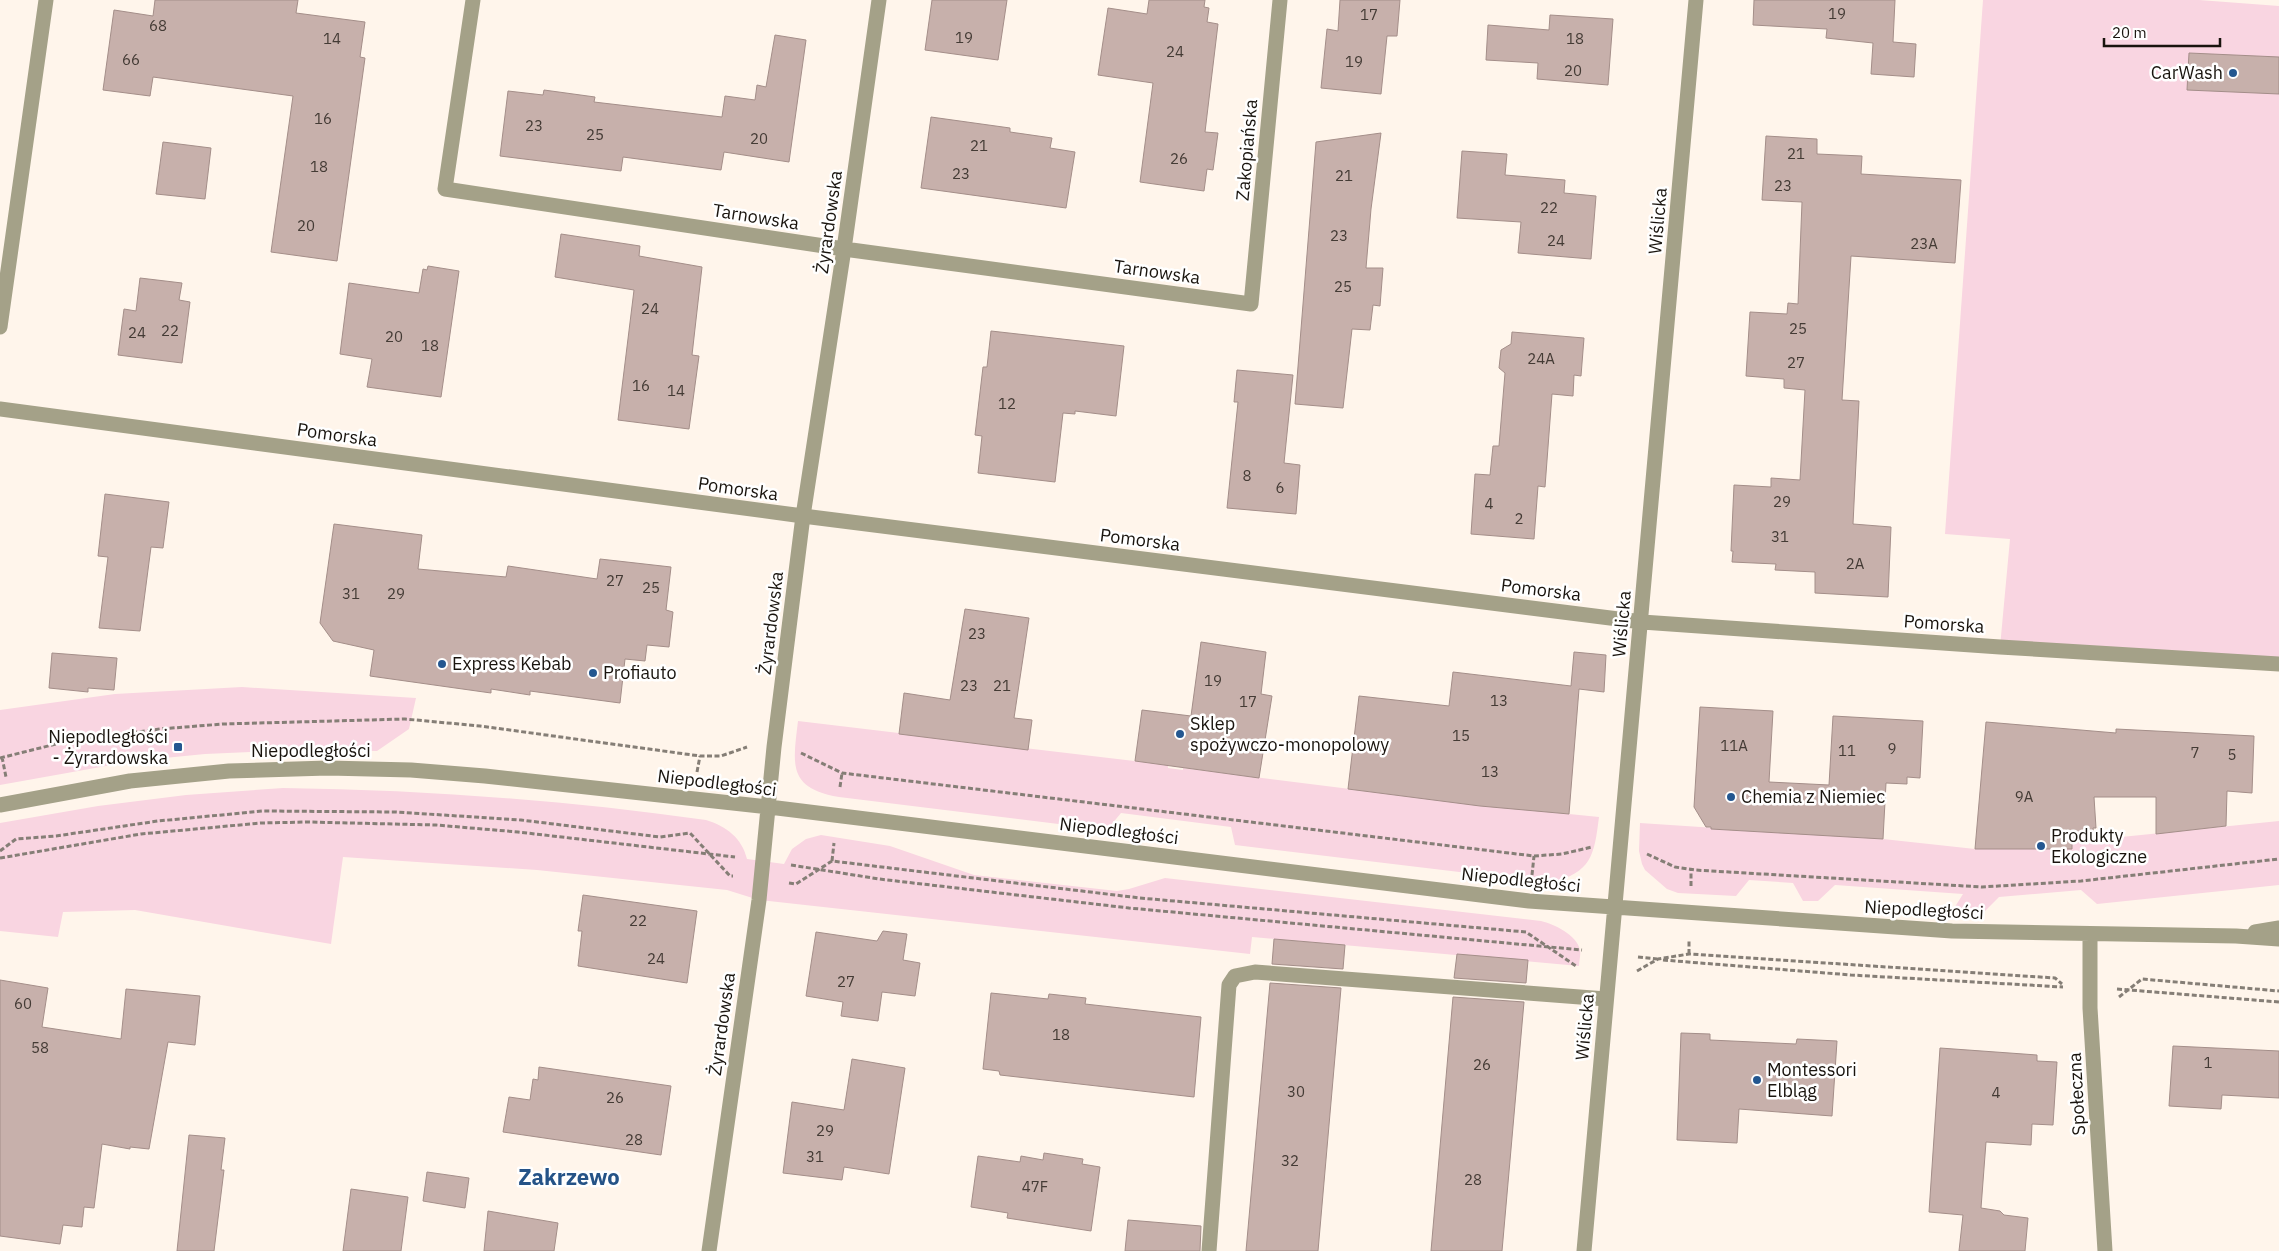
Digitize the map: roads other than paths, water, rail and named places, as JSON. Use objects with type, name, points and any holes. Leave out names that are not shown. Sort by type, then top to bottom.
[{"type":"street","points":[[0,327],[46,0]]},
{"type":"street","name":"Tarnowska","points":[[473,0],[445,189],[844,249],[1252,304]]},
{"type":"street","name":"Żyrardowska","points":[[709,1251],[764,861],[774,747],[803,516],[844,249],[879,0]]},
{"type":"street","name":"Zakopiańska","points":[[1252,304],[1280,0]]},
{"type":"street","name":"Wiślicka","points":[[1584,1251],[1619,849],[1642,622],[1696,0]]},
{"type":"street","name":"Pomorska","points":[[0,409],[803,516],[1642,622],[2279,664]]},
{"type":"street","name":"Niepodległości","points":[[0,805],[130,781],[176,775],[280,768],[328,768],[485,776],[769,807],[1529,901],[1952,931],[2236,936],[2279,940]]},
{"type":"street","name":"Niepodległości","points":[[2236,936],[2279,928]]},
{"type":"street","name":"Społeczna","points":[[2090,934],[2090,1008],[2105,1251]]},
{"type":"street","points":[[1209,1251],[1229,985],[1235,976],[1255,972],[1606,999]]},
{"type":"place","name":"CarWash","points":[[2233,73]]},
{"type":"place","name":"Express Kebab","points":[[442,664]]},
{"type":"place","name":"Profiauto","points":[[593,673]]},
{"type":"place","name":"Sklep spożywczo-monopolowy","points":[[1180,734]]},
{"type":"place","name":"Niepodległości - Żyrardowska","points":[[178,747]]},
{"type":"place","name":"Chemia z Niemiec","points":[[1731,797]]},
{"type":"place","name":"Produkty Ekologiczne","points":[[2041,846]]},
{"type":"place","name":"Montessori Elbląg","points":[[1757,1080]]},
{"type":"district","name":"Zakrzewo","points":[[569,1177]]}]
